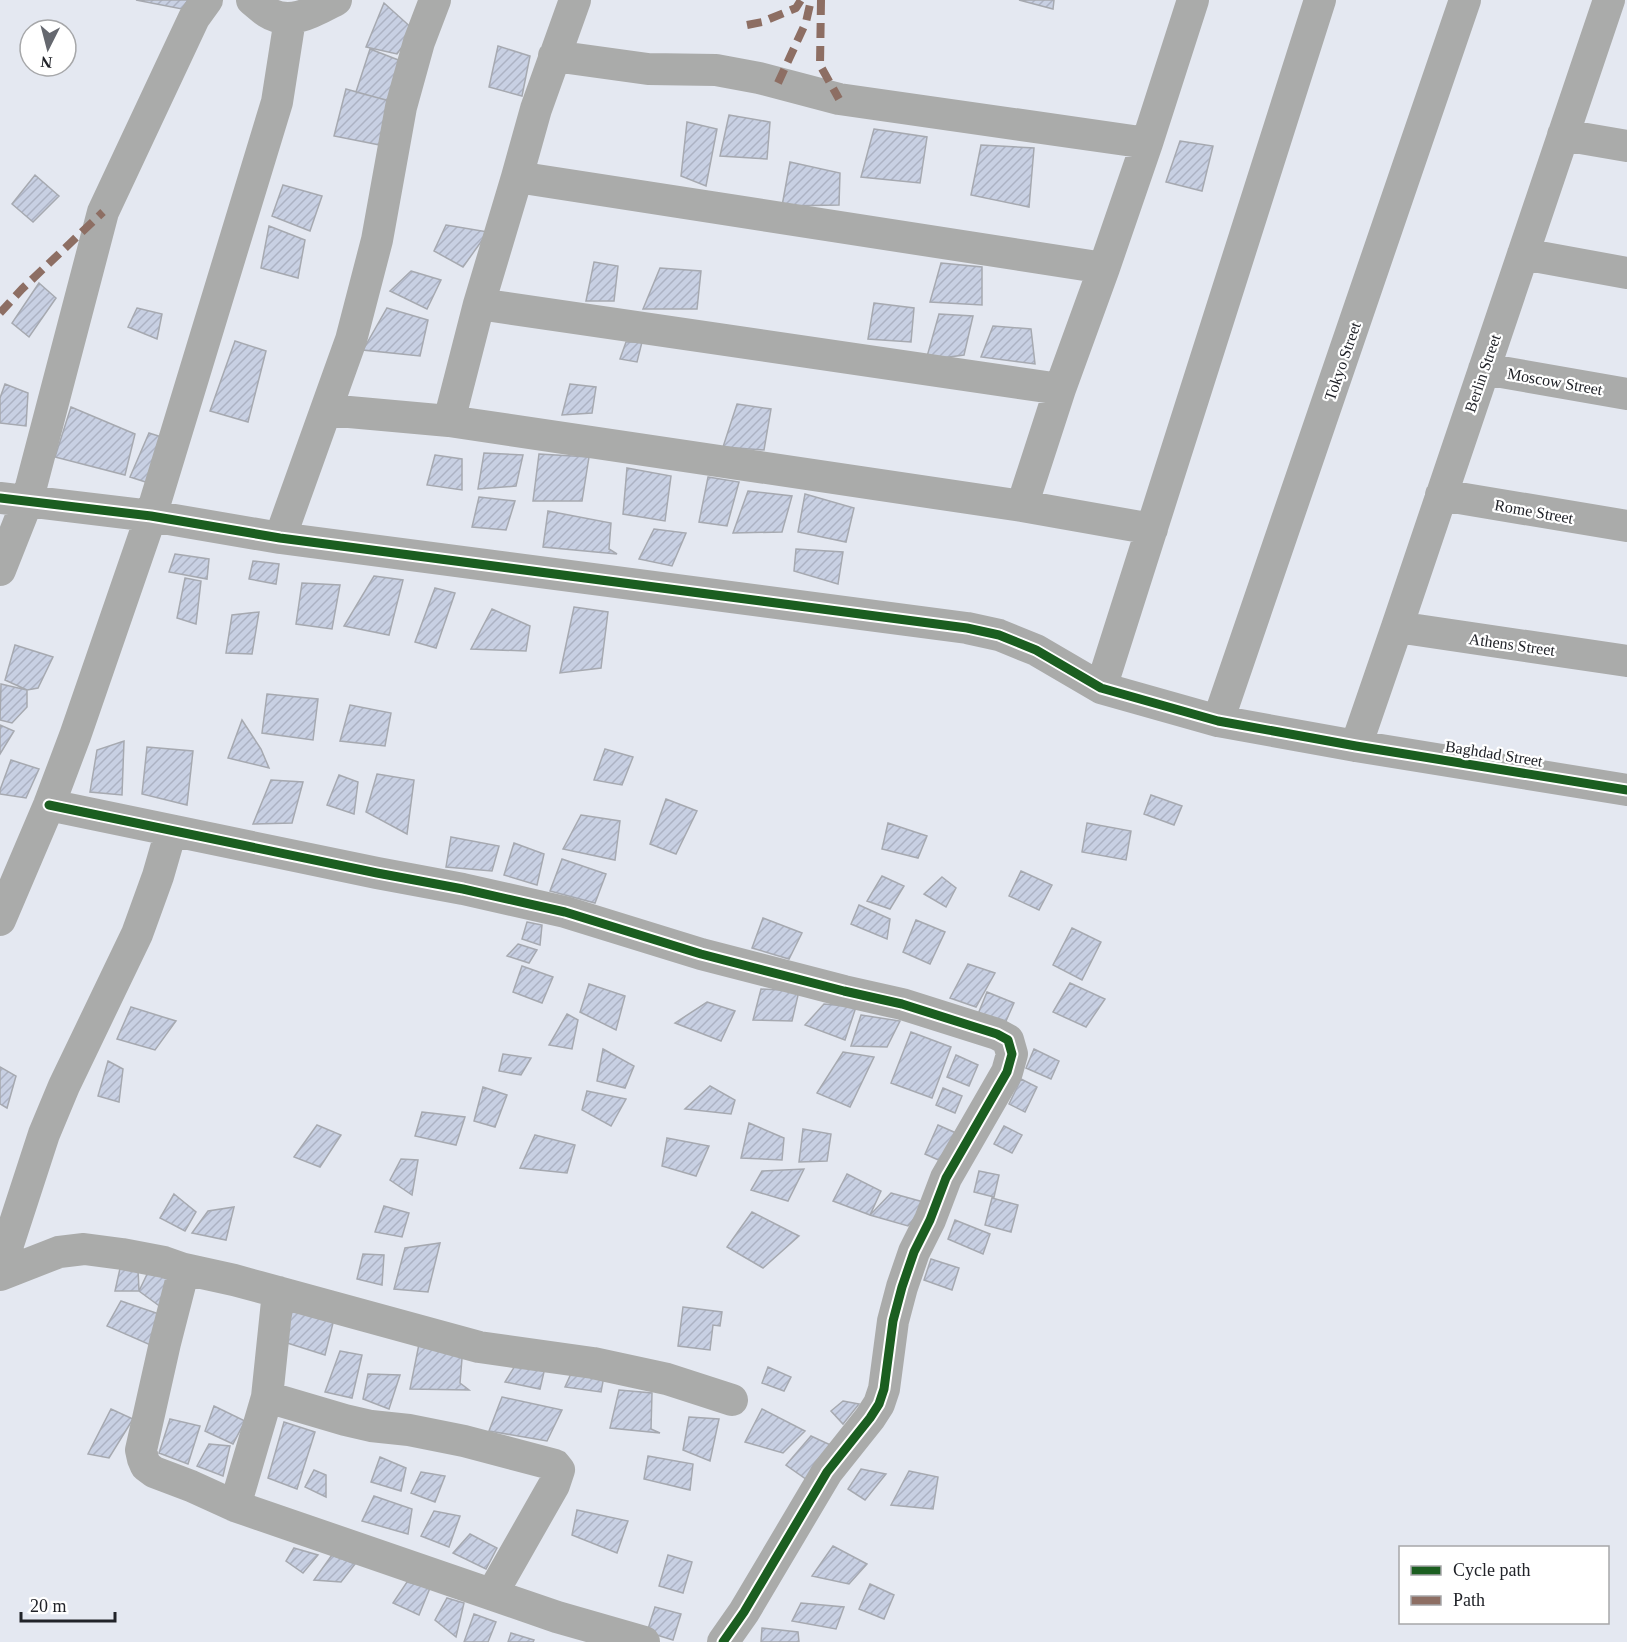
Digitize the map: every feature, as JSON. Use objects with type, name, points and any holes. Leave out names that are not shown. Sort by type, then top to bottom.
[{"type":"street","points":[[0,570],[13,500],[103,212],[194,18],[207,0]]},
{"type":"street","points":[[252,0],[268,13],[290,19],[305,15],[336,0]]},
{"type":"street","points":[[280,538],[351,340],[377,240],[401,107],[419,42],[435,0]]},
{"type":"street","points":[[449,421],[479,304],[536,109],[575,0]]},
{"type":"street","points":[[1022,506],[1060,389],[1147,143],[1192,0]]},
{"type":"street","points":[[1101,688],[1320,0]]},
{"type":"street","name":"Tokyo Street","points":[[1218,721],[1465,0]]},
{"type":"street","points":[[1604,0],[1627,2]]},
{"type":"street","name":"Berlin Street","points":[[1356,746],[1609,0]]},
{"type":"street","points":[[0,920],[49,805],[79,725],[151,516],[277,102],[290,19]]},
{"type":"street","points":[[554,56],[648,69],[716,70],[759,78],[839,99],[1147,143]]},
{"type":"street","points":[[1563,135],[1627,146]]},
{"type":"street","points":[[517,177],[1104,267]]},
{"type":"street","points":[[1523,254],[1627,273]]},
{"type":"street","points":[[479,304],[1060,389]]},
{"type":"street","name":"Moscow Street","points":[[1484,369],[1627,394]]},
{"type":"street","points":[[327,410],[449,421],[1022,506],[1152,529]]},
{"type":"street","name":"Rome Street","points":[[1441,495],[1627,526]]},
{"type":"street","name":"Baghdad Street","points":[[13,500],[151,516],[280,538],[968,628],[999,635],[1036,650],[1101,688],[1218,721],[1627,790]]},
{"type":"street","name":"Athens Street","points":[[1397,627],[1627,661]]},
{"type":"street","points":[[49,805],[464,889],[565,912],[701,954],[902,1004],[997,1034],[1008,1040],[1012,1053],[1007,1072],[946,1178],[930,1220],[914,1252],[893,1321],[884,1389],[879,1404],[827,1472],[744,1612],[723,1642]]},
{"type":"street","points":[[0,1269],[45,1134],[64,1086],[137,934],[171,831]]},
{"type":"street","points":[[0,1275],[59,1252],[84,1249],[164,1262],[479,1347],[593,1363],[667,1379],[732,1400]]},
{"type":"street","points":[[184,1269],[141,1450],[146,1466],[154,1472],[235,1506],[557,1617],[644,1642]]},
{"type":"street","points":[[235,1506],[267,1397],[278,1292]]},
{"type":"street","points":[[267,1397],[345,1420],[464,1441],[555,1465],[559,1470],[555,1485],[492,1594]]},
{"type":"building","points":[[136,0],[188,0],[182,9]]},
{"type":"building","points":[[1019,0],[1054,0],[1053,9]]},
{"type":"building","points":[[384,3],[414,30],[397,54],[366,47]]},
{"type":"building","points":[[498,46],[530,56],[522,96],[489,87]]},
{"type":"building","points":[[370,49],[401,61],[390,101],[356,92]]},
{"type":"building","points":[[346,89],[393,102],[385,146],[334,136]]},
{"type":"building","points":[[729,115],[770,122],[767,159],[720,156]]},
{"type":"building","points":[[687,122],[717,129],[706,186],[681,176]]},
{"type":"building","points":[[874,129],[927,137],[920,183],[861,177]]},
{"type":"building","points":[[1180,141],[1213,146],[1202,191],[1166,182]]},
{"type":"building","points":[[981,145],[1034,148],[1029,207],[971,195]]},
{"type":"building","points":[[790,162],[840,173],[839,205],[782,206]]},
{"type":"building","points":[[35,175],[59,196],[33,222],[12,204]]},
{"type":"building","points":[[283,185],[322,196],[310,231],[272,216]]},
{"type":"building","points":[[446,225],[488,232],[463,267],[434,251]]},
{"type":"building","points":[[269,226],[305,240],[298,278],[261,268]]},
{"type":"building","points":[[594,262],[618,266],[614,301],[586,301]]},
{"type":"building","points":[[941,263],[982,267],[982,305],[930,302]]},
{"type":"building","points":[[660,268],[701,271],[697,309],[643,309]]},
{"type":"building","points":[[411,271],[441,280],[427,309],[390,291]]},
{"type":"building","points":[[39,283],[56,298],[29,337],[12,323]]},
{"type":"building","points":[[874,303],[914,308],[911,342],[868,339]]},
{"type":"building","points":[[137,308],[162,314],[157,339],[128,327]]},
{"type":"building","points":[[387,308],[428,320],[420,356],[363,350]]},
{"type":"building","points":[[939,314],[973,316],[964,355],[926,360]]},
{"type":"building","points":[[993,326],[1031,329],[1035,364],[981,357]]},
{"type":"building","points":[[235,341],[266,351],[248,422],[210,411]]},
{"type":"building","points":[[626,342],[642,342],[637,362],[620,359]]},
{"type":"building","points":[[5,384],[28,393],[26,426],[0,423],[0,398]]},
{"type":"building","points":[[570,384],[596,387],[592,413],[562,415]]},
{"type":"building","points":[[737,404],[771,409],[764,450],[723,447]]},
{"type":"building","points":[[71,407],[135,434],[125,475],[55,457]]},
{"type":"building","points":[[149,433],[168,439],[155,485],[130,477]]},
{"type":"building","points":[[484,453],[523,455],[516,486],[478,489]]},
{"type":"building","points":[[539,454],[589,457],[582,501],[533,501]]},
{"type":"building","points":[[435,455],[462,459],[462,490],[427,485]]},
{"type":"building","points":[[627,468],[671,476],[665,521],[623,514]]},
{"type":"building","points":[[708,477],[739,482],[727,526],[699,522]]},
{"type":"building","points":[[748,491],[792,496],[782,532],[733,533]]},
{"type":"building","points":[[805,494],[854,508],[846,542],[798,532]]},
{"type":"building","points":[[479,497],[515,501],[506,530],[472,527]]},
{"type":"building","points":[[548,511],[611,523],[609,549],[617,554],[543,547]]},
{"type":"building","points":[[654,529],[686,533],[672,566],[639,559]]},
{"type":"building","points":[[796,549],[843,552],[838,584],[794,571]]},
{"type":"building","points":[[175,554],[209,559],[207,579],[169,572]]},
{"type":"building","points":[[253,561],[279,564],[276,584],[249,579]]},
{"type":"building","points":[[374,576],[403,580],[389,635],[344,626]]},
{"type":"building","points":[[185,578],[201,581],[196,624],[177,618]]},
{"type":"building","points":[[302,583],[340,585],[332,629],[296,624]]},
{"type":"building","points":[[435,588],[455,593],[436,648],[415,642]]},
{"type":"building","points":[[574,607],[608,612],[601,668],[560,673]]},
{"type":"building","points":[[492,609],[530,626],[526,651],[471,649]]},
{"type":"building","points":[[259,612],[252,654],[226,653],[232,615]]},
{"type":"building","points":[[15,645],[53,657],[38,688],[27,690],[5,680]]},
{"type":"building","points":[[1,684],[27,690],[27,707],[12,723],[0,720]]},
{"type":"building","points":[[267,694],[318,699],[313,740],[262,733]]},
{"type":"building","points":[[350,705],[391,713],[385,746],[340,741]]},
{"type":"building","points":[[242,720],[261,749],[269,768],[228,758]]},
{"type":"building","points":[[0,725],[14,731],[0,754]]},
{"type":"building","points":[[124,741],[122,795],[90,792],[97,750]]},
{"type":"building","points":[[147,747],[193,751],[187,805],[142,794]]},
{"type":"building","points":[[605,749],[633,757],[622,785],[594,780]]},
{"type":"building","points":[[11,760],[39,769],[26,798],[0,794]]},
{"type":"building","points":[[377,774],[414,780],[407,834],[366,812]]},
{"type":"building","points":[[339,775],[358,782],[354,814],[327,805]]},
{"type":"building","points":[[271,780],[303,782],[292,823],[253,824]]},
{"type":"building","points":[[1151,795],[1182,806],[1174,825],[1144,814]]},
{"type":"building","points":[[666,799],[697,811],[676,854],[650,844]]},
{"type":"building","points":[[581,815],[620,821],[615,860],[563,849]]},
{"type":"building","points":[[888,823],[927,836],[918,858],[882,849]]},
{"type":"building","points":[[1087,823],[1131,831],[1126,860],[1082,852]]},
{"type":"building","points":[[451,837],[499,846],[492,871],[446,867]]},
{"type":"building","points":[[514,843],[544,854],[537,885],[504,875]]},
{"type":"building","points":[[562,859],[606,874],[595,903],[550,891]]},
{"type":"building","points":[[1021,871],[1052,885],[1039,910],[1009,896]]},
{"type":"building","points":[[882,876],[904,886],[890,909],[867,901]]},
{"type":"building","points":[[942,877],[956,888],[946,907],[924,894]]},
{"type":"building","points":[[859,905],[890,919],[887,939],[851,924]]},
{"type":"building","points":[[763,918],[802,933],[789,959],[752,948]]},
{"type":"building","points":[[916,920],[945,932],[930,964],[903,952]]},
{"type":"building","points":[[527,922],[542,925],[540,945],[522,939]]},
{"type":"building","points":[[1072,928],[1101,942],[1082,980],[1053,965]]},
{"type":"building","points":[[518,944],[537,950],[529,963],[507,956]]},
{"type":"building","points":[[968,964],[995,973],[976,1007],[950,998]]},
{"type":"building","points":[[522,966],[553,977],[542,1003],[513,992]]},
{"type":"building","points":[[1070,983],[1105,999],[1086,1027],[1053,1012]]},
{"type":"building","points":[[589,984],[625,996],[616,1030],[580,1012]]},
{"type":"building","points":[[761,989],[799,991],[792,1021],[753,1020]]},
{"type":"building","points":[[987,992],[1014,1003],[1002,1030],[976,1019]]},
{"type":"building","points":[[707,1002],[735,1011],[721,1041],[675,1023]]},
{"type":"building","points":[[824,1004],[856,1007],[845,1040],[805,1025]]},
{"type":"building","points":[[131,1007],[176,1021],[155,1050],[117,1039]]},
{"type":"building","points":[[567,1014],[578,1020],[572,1049],[549,1045]]},
{"type":"building","points":[[861,1015],[900,1021],[887,1047],[851,1046]]},
{"type":"building","points":[[911,1032],[951,1047],[932,1098],[891,1083]]},
{"type":"building","points":[[603,1049],[634,1066],[625,1088],[597,1081]]},
{"type":"building","points":[[1034,1049],[1059,1061],[1051,1079],[1026,1068]]},
{"type":"building","points":[[843,1052],[874,1057],[850,1107],[817,1093]]},
{"type":"building","points":[[503,1054],[531,1058],[521,1075],[499,1071]]},
{"type":"building","points":[[956,1055],[978,1065],[969,1086],[947,1077]]},
{"type":"building","points":[[108,1061],[123,1069],[119,1102],[98,1096]]},
{"type":"building","points":[[0,1067],[16,1076],[7,1108],[0,1104]]},
{"type":"building","points":[[1021,1079],[1037,1087],[1025,1112],[1009,1104]]},
{"type":"building","points":[[710,1086],[735,1100],[731,1114],[685,1109]]},
{"type":"building","points":[[483,1087],[507,1095],[495,1127],[474,1121]]},
{"type":"building","points":[[943,1088],[962,1096],[955,1113],[936,1105]]},
{"type":"building","points":[[587,1091],[626,1099],[611,1126],[582,1110]]},
{"type":"building","points":[[422,1112],[465,1117],[456,1145],[415,1136]]},
{"type":"building","points":[[749,1123],[784,1138],[782,1160],[741,1158]]},
{"type":"building","points":[[317,1125],[341,1135],[320,1167],[294,1157]]},
{"type":"building","points":[[938,1125],[956,1133],[943,1162],[925,1154]]},
{"type":"building","points":[[1004,1126],[1022,1135],[1012,1153],[994,1144]]},
{"type":"building","points":[[803,1129],[831,1134],[827,1161],[799,1162]]},
{"type":"building","points":[[535,1135],[575,1145],[567,1173],[520,1168]]},
{"type":"building","points":[[667,1138],[709,1146],[696,1176],[662,1166]]},
{"type":"building","points":[[401,1159],[418,1160],[412,1195],[390,1180]]},
{"type":"building","points":[[804,1169],[788,1201],[751,1190],[762,1171]]},
{"type":"building","points":[[979,1171],[999,1175],[994,1197],[974,1192]]},
{"type":"building","points":[[847,1174],[881,1191],[870,1215],[833,1201]]},
{"type":"building","points":[[891,1193],[927,1203],[908,1226],[870,1215]]},
{"type":"building","points":[[174,1194],[196,1212],[185,1231],[160,1218]]},
{"type":"building","points":[[992,1198],[1018,1205],[1011,1232],[985,1225]]},
{"type":"building","points":[[384,1206],[409,1213],[402,1237],[375,1232]]},
{"type":"building","points":[[234,1207],[226,1240],[192,1233],[208,1211]]},
{"type":"building","points":[[752,1212],[799,1236],[763,1268],[727,1247]]},
{"type":"building","points":[[955,1220],[990,1234],[983,1254],[948,1239]]},
{"type":"building","points":[[440,1243],[428,1292],[394,1289],[405,1248]]},
{"type":"building","points":[[363,1254],[384,1255],[382,1285],[357,1279]]},
{"type":"building","points":[[931,1259],[959,1268],[952,1290],[924,1280]]},
{"type":"building","points":[[121,1264],[138,1269],[139,1291],[115,1291]]},
{"type":"building","points":[[152,1264],[175,1268],[169,1313],[139,1291]]},
{"type":"building","points":[[121,1301],[159,1314],[155,1347],[107,1326]]},
{"type":"building","points":[[295,1301],[336,1311],[325,1355],[284,1342]]},
{"type":"building","points":[[683,1307],[722,1312],[720,1326],[713,1325],[710,1350],[678,1346]]},
{"type":"building","points":[[419,1344],[463,1346],[460,1383],[469,1390],[410,1389]]},
{"type":"building","points":[[340,1351],[362,1355],[352,1398],[325,1392]]},
{"type":"building","points":[[521,1356],[547,1359],[540,1389],[505,1382]]},
{"type":"building","points":[[574,1367],[605,1371],[601,1392],[565,1387]]},
{"type":"building","points":[[768,1367],[791,1377],[784,1391],[762,1383]]},
{"type":"building","points":[[368,1374],[400,1375],[389,1409],[363,1399]]},
{"type":"building","points":[[619,1390],[652,1393],[651,1429],[660,1433],[610,1428]]},
{"type":"building","points":[[502,1397],[562,1410],[547,1441],[489,1431]]},
{"type":"building","points":[[843,1401],[859,1404],[843,1424],[831,1411]]},
{"type":"building","points":[[214,1406],[245,1421],[233,1444],[205,1431]]},
{"type":"building","points":[[111,1409],[133,1419],[109,1458],[88,1454]]},
{"type":"building","points":[[762,1409],[805,1431],[783,1453],[745,1442]]},
{"type":"building","points":[[689,1417],[719,1419],[710,1461],[683,1450]]},
{"type":"building","points":[[170,1419],[200,1426],[188,1464],[159,1453]]},
{"type":"building","points":[[284,1422],[315,1432],[297,1489],[268,1478]]},
{"type":"building","points":[[811,1436],[835,1447],[810,1482],[786,1465]]},
{"type":"building","points":[[209,1444],[230,1446],[223,1476],[197,1466]]},
{"type":"building","points":[[648,1456],[693,1464],[690,1490],[644,1479]]},
{"type":"building","points":[[380,1457],[406,1468],[401,1491],[371,1482]]},
{"type":"building","points":[[861,1469],[886,1474],[865,1500],[848,1489]]},
{"type":"building","points":[[314,1470],[326,1475],[326,1497],[305,1487]]},
{"type":"building","points":[[909,1471],[938,1477],[933,1509],[891,1505]]},
{"type":"building","points":[[421,1472],[445,1476],[435,1502],[411,1493]]},
{"type":"building","points":[[374,1496],[412,1509],[408,1534],[362,1521]]},
{"type":"building","points":[[577,1510],[628,1521],[617,1553],[572,1535]]},
{"type":"building","points":[[434,1511],[460,1516],[449,1547],[421,1536]]},
{"type":"building","points":[[470,1534],[497,1548],[486,1569],[453,1553]]},
{"type":"building","points":[[833,1546],[867,1564],[849,1584],[812,1576]]},
{"type":"building","points":[[294,1548],[318,1555],[303,1573],[286,1561]]},
{"type":"building","points":[[332,1555],[355,1564],[341,1582],[314,1580]]},
{"type":"building","points":[[668,1555],[692,1562],[683,1593],[659,1586]]},
{"type":"building","points":[[407,1582],[430,1588],[419,1615],[393,1603]]},
{"type":"building","points":[[870,1584],[894,1595],[884,1619],[859,1609]]},
{"type":"building","points":[[447,1598],[464,1603],[456,1637],[435,1620]]},
{"type":"building","points":[[801,1603],[844,1607],[836,1629],[792,1621]]},
{"type":"building","points":[[655,1607],[681,1614],[673,1640],[647,1632]]},
{"type":"building","points":[[474,1614],[496,1622],[488,1642],[464,1642]]},
{"type":"building","points":[[762,1628],[798,1632],[799,1642],[761,1642]]},
{"type":"building","points":[[511,1633],[534,1640],[533,1642],[508,1642]]},
{"type":"marked path","points":[[747,25],[762,22],[796,8],[801,0]]},
{"type":"marked path","points":[[778,83],[806,22],[811,0]]},
{"type":"marked path","points":[[821,0],[820,65],[839,99]]},
{"type":"marked path","points":[[0,313],[103,212]]},
{"type":"cycle path","points":[[0,498],[151,516],[280,538],[967,628],[999,635],[1036,650],[1101,688],[1218,721],[1627,790]]},
{"type":"cycle path","points":[[49,805],[463,889],[565,912],[701,954],[902,1004],[997,1034],[1008,1040],[1012,1054],[1007,1072],[946,1178],[930,1220],[914,1252],[893,1321],[884,1389],[879,1404],[827,1472],[744,1612],[723,1642]]}]
